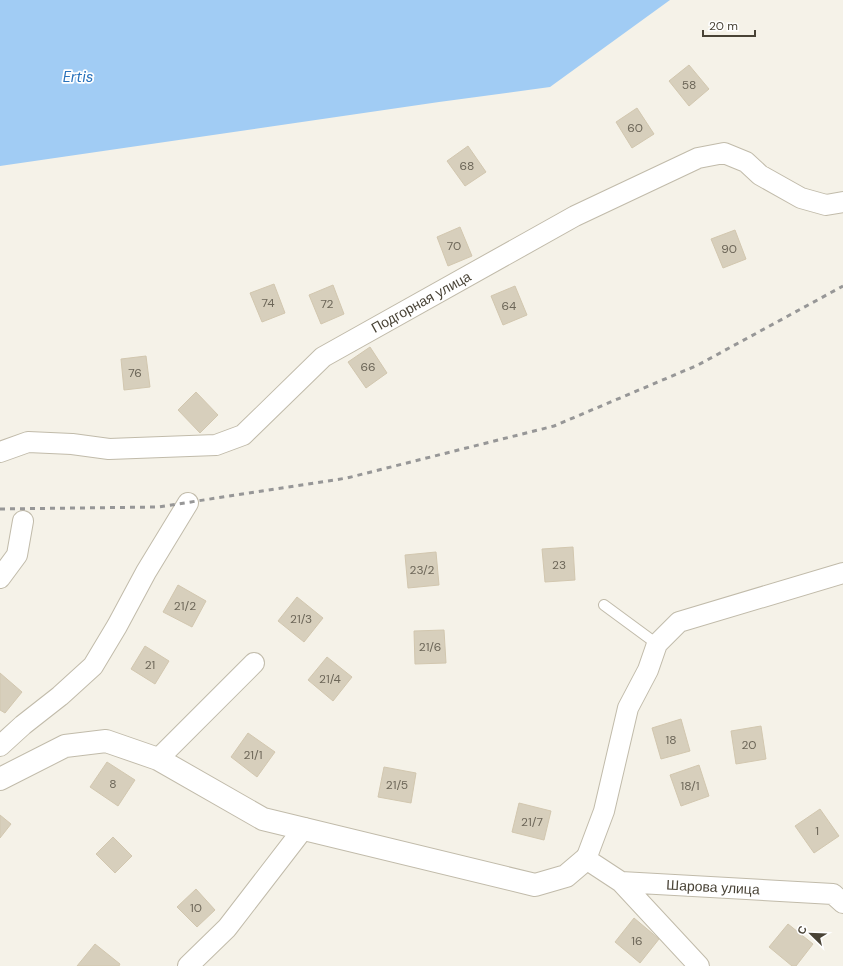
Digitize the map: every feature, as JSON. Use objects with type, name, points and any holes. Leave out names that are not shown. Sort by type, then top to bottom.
[{"type":"street","name":"Подгорная улица","points":[[0,452],[28,442],[72,444],[109,449],[216,445],[243,435],[324,357],[575,216],[698,158],[724,153],[746,162],[760,175],[801,198],[826,205],[843,202]]},
{"type":"street","points":[[0,746],[23,725],[60,696],[93,666],[118,626],[146,572],[188,503]]},
{"type":"street","points":[[0,578],[16,555],[23,521]]},
{"type":"street","points":[[0,779],[65,746],[106,741],[158,759],[262,819],[535,885],[566,876],[586,859],[604,811],[628,708],[648,670],[657,644],[679,622],[843,573]]},
{"type":"street","points":[[158,759],[254,663]]},
{"type":"street","points":[[188,966],[227,928],[304,828]]},
{"type":"street","points":[[586,859],[621,882],[699,966]]},
{"type":"street","name":"Шарова улица","points":[[621,882],[833,894],[843,903]]},
{"type":"lane","points":[[604,605],[657,644]]},
{"type":"water","name":"Ertis","points":[[0,0],[670,0],[550,87],[0,166]]},
{"type":"building","points":[[689,65],[709,89],[689,106],[669,81]]},
{"type":"building","points":[[637,108],[654,134],[632,148],[616,122]]},
{"type":"building","points":[[468,146],[486,172],[465,186],[447,161]]},
{"type":"building","points":[[460,227],[472,256],[448,266],[437,237]]},
{"type":"building","points":[[735,230],[746,259],[723,268],[711,239]]},
{"type":"building","points":[[274,284],[285,313],[262,322],[250,293]]},
{"type":"building","points":[[333,285],[344,314],[321,324],[309,295]]},
{"type":"building","points":[[515,286],[527,315],[503,325],[491,296]]},
{"type":"building","points":[[370,347],[387,373],[366,388],[348,362]]},
{"type":"building","points":[[146,356],[150,387],[124,390],[121,359]]},
{"type":"building","points":[[196,392],[218,415],[200,433],[178,410]]},
{"type":"building","points":[[573,547],[575,580],[545,582],[542,549]]},
{"type":"building","points":[[436,552],[439,585],[408,588],[405,555]]},
{"type":"building","points":[[178,585],[206,601],[192,627],[163,612]]},
{"type":"building","points":[[297,597],[323,618],[304,642],[278,621]]},
{"type":"building","points":[[444,630],[446,663],[415,664],[414,631]]},
{"type":"building","points":[[145,646],[169,661],[155,684],[131,669]]},
{"type":"building","points":[[327,657],[352,677],[333,701],[308,680]]},
{"type":"building","points":[[0,673],[22,692],[5,713],[0,710]]},
{"type":"building","points":[[681,719],[690,751],[661,759],[652,728]]},
{"type":"building","points":[[761,726],[766,759],[736,764],[731,731]]},
{"type":"building","points":[[248,733],[275,752],[257,777],[231,757]]},
{"type":"building","points":[[107,762],[135,780],[118,806],[90,787]]},
{"type":"building","points":[[699,765],[709,796],[681,806],[670,775]]},
{"type":"building","points":[[384,767],[416,773],[411,803],[378,797]]},
{"type":"building","points":[[519,803],[551,811],[544,840],[512,832]]},
{"type":"building","points":[[820,809],[839,836],[814,853],[795,826]]},
{"type":"building","points":[[0,815],[11,824],[0,838]]},
{"type":"building","points":[[113,837],[132,856],[115,873],[96,854]]},
{"type":"building","points":[[196,889],[215,910],[197,927],[177,907]]},
{"type":"building","points":[[634,918],[659,939],[640,963],[615,942]]},
{"type":"building","points":[[788,924],[813,944],[796,966],[792,966],[769,947]]},
{"type":"building","points":[[95,944],[120,964],[119,966],[77,966]]},
{"type":"railway","points":[[0,509],[158,507],[347,478],[554,426],[698,365],[843,286]]}]
